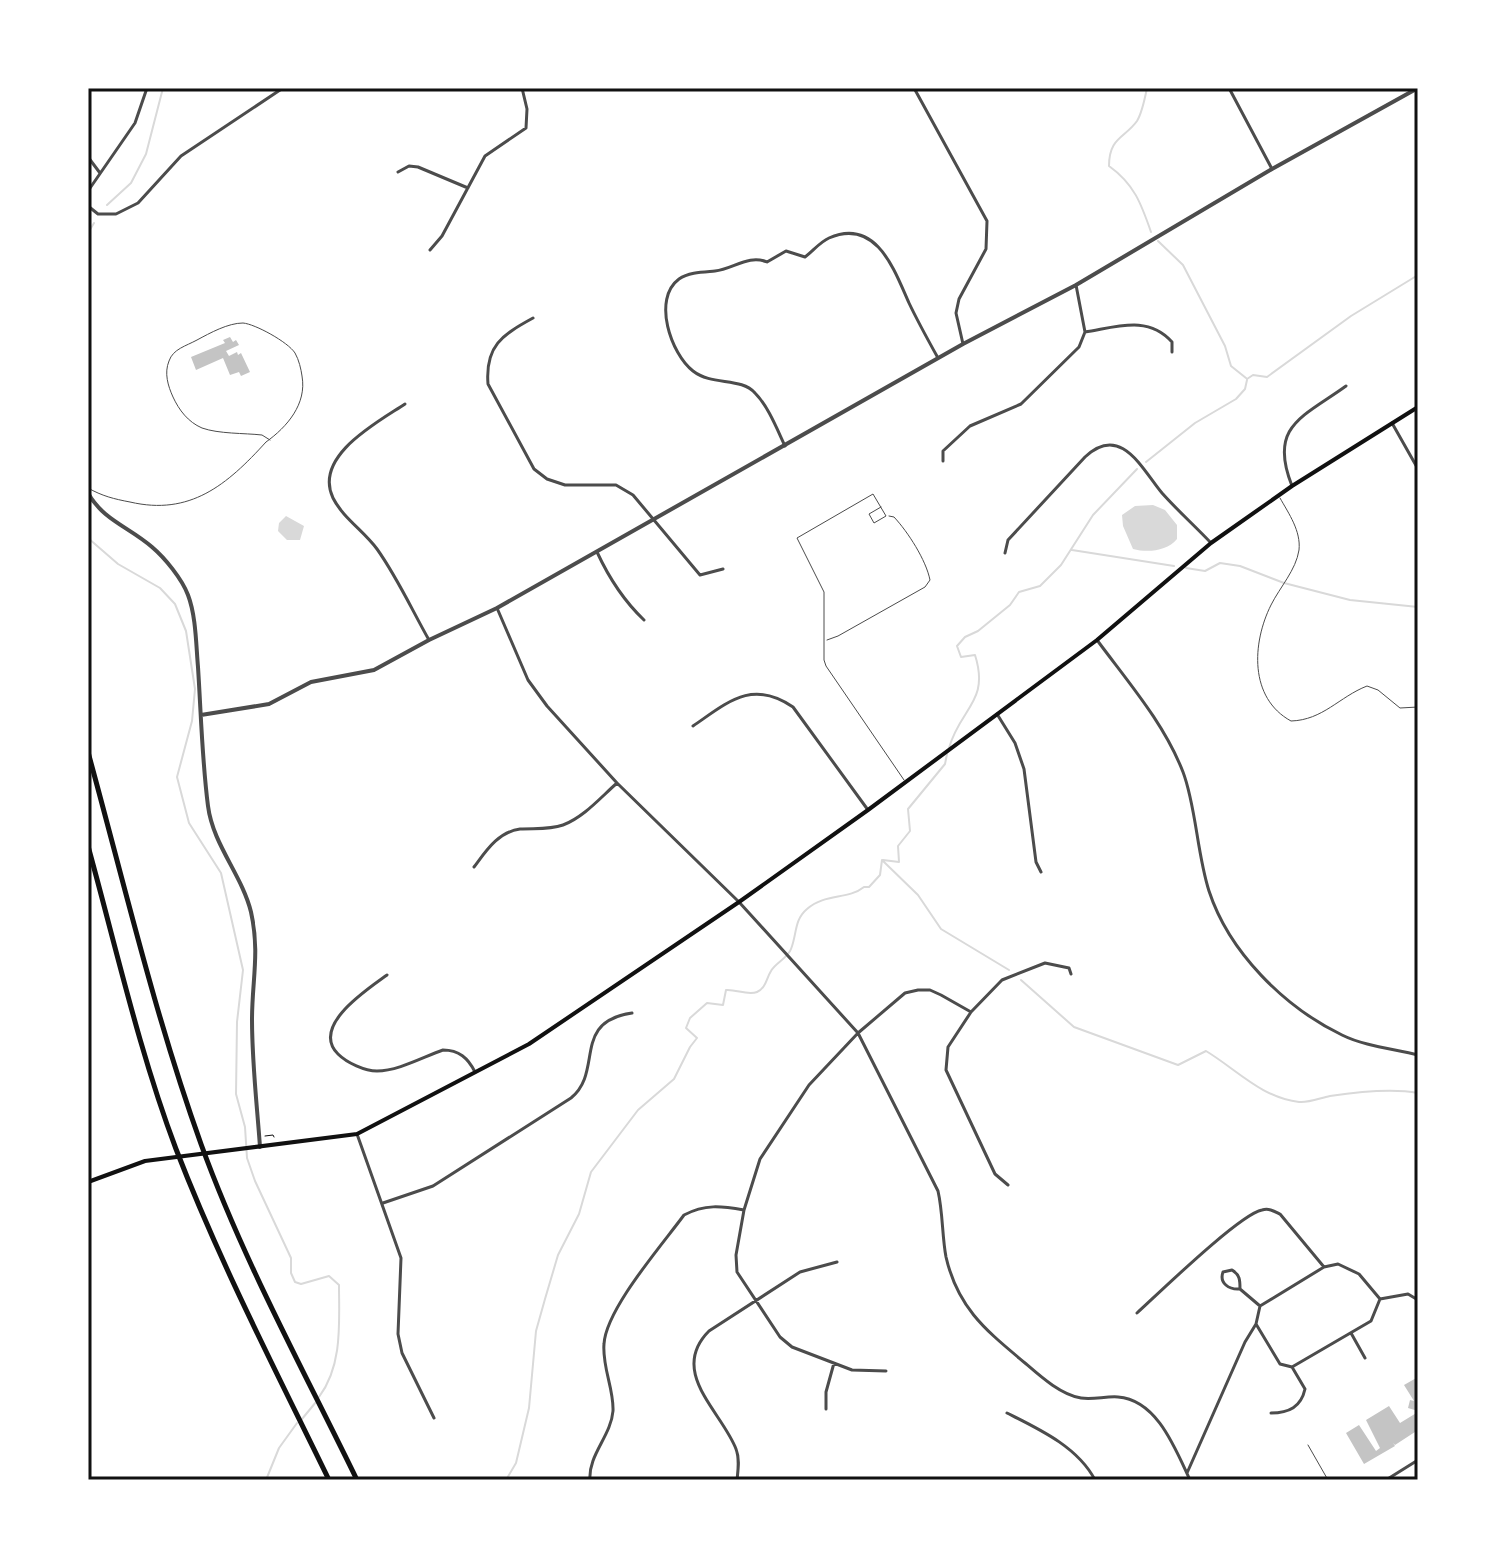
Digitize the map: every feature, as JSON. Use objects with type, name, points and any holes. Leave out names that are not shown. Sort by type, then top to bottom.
[{"type":"highway","points":[[88,752],[170,1047],[201,1144],[248,1256],[357,1480]]},
{"type":"highway","points":[[88,846],[144,1051],[176,1149],[230,1276],[329,1480]]},
{"type":"main road","points":[[88,1182],[145,1161],[357,1134],[529,1044],[739,902],[868,810],[1097,640],[1211,543],[1292,486],[1418,407]]},
{"type":"street","points":[[88,191],[135,123],[147,88]]},
{"type":"street","points":[[88,206],[98,214],[116,214],[138,203],[181,156],[283,88]]},
{"type":"street","points":[[430,250],[442,236],[485,156],[526,128],[527,109],[522,88]]},
{"type":"street","points":[[914,88],[987,221],[986,249],[958,303],[956,313],[963,344]]},
{"type":"street","points":[[1229,88],[1272,169]]},
{"type":"street","points":[[201,715],[269,704],[311,682],[374,670],[497,608],[963,344],[1076,285],[1272,169],[1418,88]]},
{"type":"street","points":[[88,157],[101,174]]},
{"type":"street","points":[[398,172],[409,166],[418,167],[468,188]]},
{"type":"street","points":[[785,446],[754,391],[744,385],[707,380],[690,369],[679,356],[669,336],[667,320],[667,303],[677,280],[687,275],[729,269],[752,259],[767,262],[786,251],[805,257],[828,238],[842,235],[865,238],[880,248],[896,269],[911,308],[938,358]]},
{"type":"street","points":[[943,461],[943,451],[970,426],[1021,404],[1079,347],[1085,332],[1076,285]]},
{"type":"street","points":[[533,318],[507,332],[493,347],[487,369],[488,384],[534,469],[547,479],[565,485],[616,485],[633,495],[700,575],[723,569]]},
{"type":"street","points":[[1085,332],[1138,324],[1155,327],[1172,342],[1172,352]]},
{"type":"street","points":[[1292,486],[1283,464],[1284,443],[1290,428],[1346,386]]},
{"type":"street","points":[[405,404],[364,433],[336,458],[330,485],[332,497],[346,516],[377,548],[429,640]]},
{"type":"street","points":[[1392,423],[1418,469]]},
{"type":"street","points":[[1005,553],[1008,540],[1085,457],[1098,447],[1109,445],[1121,447],[1133,455],[1162,493],[1211,543]]},
{"type":"street","points":[[88,490],[95,505],[111,520],[152,546],[169,565],[188,595],[195,636],[209,817],[250,909],[255,940],[257,962],[252,1033],[260,1147]]},
{"type":"street","points":[[597,552],[609,579],[627,605],[644,620]]},
{"type":"street","points":[[497,608],[528,680],[547,706],[617,783],[739,902],[858,1033],[938,1191],[944,1216],[946,1256],[972,1316],[1042,1378],[1060,1389],[1081,1398],[1117,1397],[1139,1401],[1155,1416],[1190,1480]]},
{"type":"street","points":[[1097,640],[1168,737],[1184,775],[1209,892],[1230,935],[1246,957],[1298,1009],[1344,1037],[1418,1055]]},
{"type":"street","points":[[693,726],[739,697],[754,693],[781,699],[793,707],[868,810]]},
{"type":"street","points":[[997,714],[1015,743],[1024,769],[1036,862],[1041,872]]},
{"type":"street","points":[[474,867],[491,844],[505,834],[519,829],[564,825],[586,811],[617,783]]},
{"type":"street","points":[[1008,1185],[995,1174],[946,1070],[948,1047],[971,1012],[1002,980],[1035,966],[1053,963],[1069,968],[1071,974]]},
{"type":"street","points":[[387,975],[351,1001],[336,1019],[331,1037],[333,1050],[342,1059],[378,1071],[451,1050],[469,1059],[475,1072]]},
{"type":"street","points":[[886,1371],[852,1370],[786,1343],[737,1272],[736,1255],[744,1210],[760,1159],[809,1085],[858,1033],[905,993],[918,990],[930,990],[971,1012]]},
{"type":"street","points":[[383,1203],[433,1186],[579,1092],[590,1043],[599,1028],[617,1015],[632,1013]]},
{"type":"street","points":[[357,1134],[401,1258],[398,1334],[402,1353],[434,1418]]},
{"type":"street","points":[[590,1480],[589,1469],[613,1408],[603,1359],[604,1339],[619,1304],[684,1215],[697,1208],[715,1205],[744,1210]]},
{"type":"street","points":[[1137,1313],[1226,1234],[1259,1211],[1272,1210],[1280,1214],[1324,1267]]},
{"type":"street","points":[[737,1480],[739,1465],[736,1449],[701,1393],[695,1370],[695,1354],[709,1331],[755,1300],[800,1272],[837,1262]]},
{"type":"street","points":[[1187,1473],[1245,1342],[1256,1324],[1260,1306],[1324,1267],[1338,1264],[1359,1274],[1380,1299]]},
{"type":"street","points":[[1240,1289],[1225,1285],[1223,1272],[1232,1270],[1237,1273],[1240,1289],[1260,1306]]},
{"type":"street","points":[[1380,1299],[1408,1294],[1418,1300]]},
{"type":"street","points":[[1256,1324],[1280,1364],[1292,1367],[1371,1321],[1380,1299]]},
{"type":"street","points":[[1351,1333],[1365,1358]]},
{"type":"street","points":[[826,1409],[826,1392],[834,1363]]},
{"type":"street","points":[[1271,1413],[1296,1407],[1303,1397],[1305,1389],[1292,1367]]},
{"type":"street","points":[[1007,1413],[1040,1429],[1069,1450],[1085,1464],[1095,1480]]},
{"type":"street","points":[[1386,1480],[1418,1460]]},
{"type":"lane","points":[[88,490],[148,507],[192,502],[242,469],[285,428],[300,403],[303,381],[299,361],[289,346],[248,324],[239,323],[175,351],[169,359],[167,378],[173,396],[191,422],[204,429],[262,435],[270,440]]},
{"type":"lane","points":[[886,516],[873,494],[797,538],[824,592],[824,660],[829,673],[905,782]]},
{"type":"lane","points":[[1279,496],[1292,518],[1299,544],[1296,562],[1270,606],[1258,649],[1258,679],[1275,710],[1291,721],[1308,719],[1321,715],[1367,686],[1378,690],[1400,708],[1418,707]]},
{"type":"lane","points":[[824,641],[925,587],[930,580],[899,522],[894,517],[886,516],[874,523],[869,514],[881,507]]},
{"type":"lane","points":[[1308,1445],[1328,1480]]},
{"type":"shaded area","points":[[1153,505],[1165,510],[1177,525],[1177,539],[1157,550],[1133,549],[1123,526],[1122,515],[1135,506]]},
{"type":"shaded area","points":[[286,516],[304,526],[300,540],[287,540],[278,531],[279,523]]},
{"type":"building","points":[[230,337],[239,345],[226,351],[229,356],[241,353],[250,372],[241,376],[239,372],[230,375],[223,358],[196,370],[191,357],[225,343],[223,340]]},
{"type":"building","points":[[1418,1377],[1418,1411],[1408,1408],[1410,1400],[1414,1401],[1404,1385]]},
{"type":"building","points":[[1389,1406],[1400,1423],[1418,1412],[1418,1430],[1364,1464],[1346,1433],[1359,1425],[1376,1451],[1380,1448],[1366,1420]]},
{"type":"waterway","points":[[107,205],[131,183],[146,154],[163,88]]},
{"type":"waterway","points":[[1147,88],[1139,118],[1118,139],[1112,149],[1109,166],[1136,195],[1151,232]]},
{"type":"waterway","points":[[88,233],[94,223]]},
{"type":"waterway","points":[[1158,241],[1183,265],[1225,346],[1231,366],[1246,378]]},
{"type":"waterway","points":[[1247,379],[1253,375],[1267,377],[1351,316],[1418,275]]},
{"type":"waterway","points":[[1146,462],[1195,423],[1236,399],[1245,389],[1247,380]]},
{"type":"waterway","points":[[949,748],[979,684],[975,655],[961,657],[957,646],[1010,605],[1019,592],[1040,586],[1061,565],[1093,515],[1137,469]]},
{"type":"waterway","points":[[88,538],[118,564],[160,588],[175,604],[186,631],[195,689],[192,721],[177,777],[189,823],[221,873],[243,970],[237,1022],[236,1094],[245,1127],[247,1158],[291,1258],[291,1273],[295,1282],[301,1284],[329,1276],[339,1285],[336,1357],[327,1385],[319,1397]]},
{"type":"waterway","points":[[1072,550],[1174,566]]},
{"type":"waterway","points":[[1186,568],[1205,571],[1220,563],[1240,566],[1284,583],[1350,600],[1418,607]]},
{"type":"waterway","points":[[883,860],[899,862],[898,846],[910,831],[908,809],[945,764],[947,754]]},
{"type":"waterway","points":[[506,1480],[516,1463],[529,1408],[536,1331],[558,1255],[579,1214],[591,1172],[638,1110],[674,1079],[697,1038],[686,1028],[690,1018],[707,1003],[723,1005],[726,990],[750,993],[760,990],[773,968],[789,952],[803,913],[821,901],[869,887],[880,875],[882,860]]},
{"type":"waterway","points":[[883,861],[918,895],[941,929],[1009,970]]},
{"type":"waterway","points":[[1021,980],[1074,1027],[1178,1065],[1206,1051],[1261,1089],[1286,1099],[1307,1102],[1374,1091],[1418,1093]]},
{"type":"waterway","points":[[302,1419],[316,1402]]},
{"type":"waterway","points":[[266,1480],[279,1448],[297,1423]]}]
